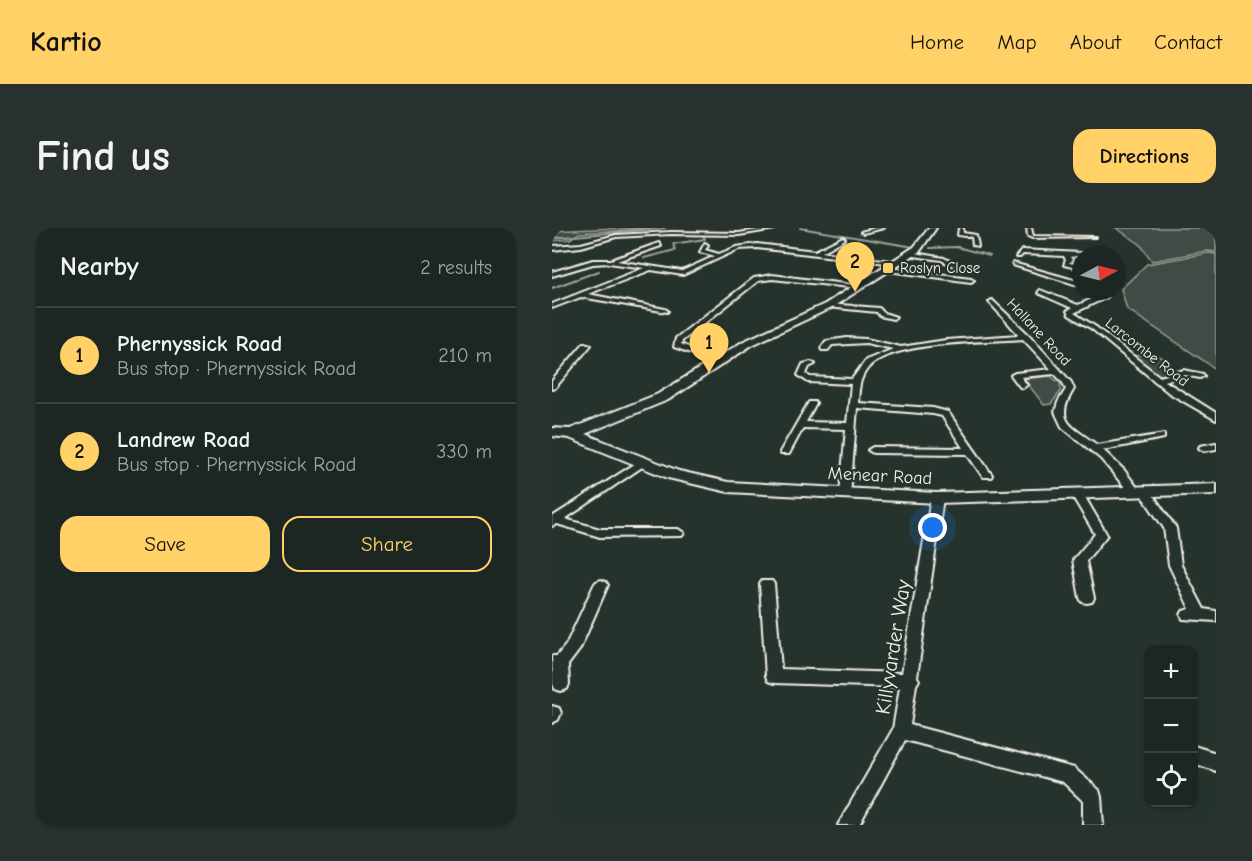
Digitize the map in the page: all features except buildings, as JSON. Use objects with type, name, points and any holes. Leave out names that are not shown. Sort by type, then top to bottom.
[{"type":"street","points":[[863,232],[882,228]]},
{"type":"street","points":[[572,434],[663,397],[748,343],[828,306],[909,254],[933,228]]},
{"type":"street","points":[[961,228],[960,234],[974,236],[976,245]]},
{"type":"street","points":[[1029,228],[1029,236],[1032,237],[1097,238],[1083,229]]},
{"type":"street","points":[[758,246],[776,231]]},
{"type":"street","points":[[552,248],[642,234],[740,234],[776,231]]},
{"type":"street","points":[[814,254],[843,238]]},
{"type":"street","points":[[609,261],[659,245]]},
{"type":"street","points":[[706,246],[702,251],[704,253],[720,256]]},
{"type":"street","points":[[552,274],[593,262],[609,261],[682,273],[738,248],[758,246],[895,262]]},
{"type":"street","points":[[1018,256],[1022,252],[1072,255]]},
{"type":"street","points":[[909,254],[942,259],[959,267]]},
{"type":"street","points":[[1066,255],[1069,260],[1066,264],[1072,265]]},
{"type":"street","points":[[1015,264],[1072,280]]},
{"type":"street","points":[[552,306],[651,268]]},
{"type":"street","points":[[883,269],[971,280]]},
{"type":"street","points":[[727,357],[691,351],[677,345],[679,340],[756,279],[772,277],[859,286]]},
{"type":"street","points":[[1040,294],[1076,307]]},
{"type":"street","points":[[581,295],[665,311]]},
{"type":"street","name":"Larcombe Road","points":[[1099,300],[1076,307],[1070,311],[1071,314],[1094,328],[1159,380],[1216,417]]},
{"type":"street","name":"Hallane Road","points":[[992,302],[1058,371],[1070,389],[1059,409],[1060,418],[1124,475],[1170,528],[1174,565],[1194,615],[1215,616]]},
{"type":"street","points":[[828,306],[879,310],[882,315],[893,317]]},
{"type":"street","points":[[846,494],[855,382],[861,370],[873,359],[926,345],[1026,338]]},
{"type":"street","points":[[825,348],[829,343],[840,340],[882,344],[902,350]]},
{"type":"street","points":[[552,386],[582,346],[600,345]]},
{"type":"street","points":[[811,364],[806,366],[802,375],[808,379],[855,382]]},
{"type":"street","points":[[1159,380],[1181,369],[1200,376]]},
{"type":"street","points":[[1023,385],[1015,375],[1058,371]]},
{"type":"street","points":[[785,452],[812,404]]},
{"type":"street","points":[[854,405],[933,411],[945,414],[987,475]]},
{"type":"street","points":[[800,425],[850,426]]},
{"type":"street","name":"Menear Road","points":[[552,432],[572,434],[674,475],[728,487],[937,498],[1216,489]]},
{"type":"street","points":[[1095,448],[1161,436]]},
{"type":"street","points":[[1146,439],[1156,447]]},
{"type":"street","points":[[873,450],[910,446],[971,452]]},
{"type":"street","points":[[1204,447],[1216,446]]},
{"type":"street","points":[[554,521],[641,463]]},
{"type":"street","points":[[1076,492],[1101,535],[1078,560],[1087,598]]},
{"type":"street","name":"Killyvarder Way","points":[[848,825],[901,731],[911,680],[937,498]]},
{"type":"street","points":[[554,521],[600,532],[678,533]]},
{"type":"street","points":[[767,584],[774,676],[911,680]]},
{"type":"street","points":[[561,684],[556,663],[572,649],[601,585]]},
{"type":"street","points":[[901,731],[926,740],[1068,774],[1092,797],[1093,825]]},
{"type":"street","points":[[1198,757],[1215,764]]},
{"type":"shaded area","points":[[658,228],[579,233],[570,239],[552,241],[552,231]]},
{"type":"shaded area","points":[[1116,228],[1216,228],[1216,252],[1207,251],[1152,261],[1140,244]]},
{"type":"shaded area","points":[[1209,253],[1216,254],[1216,369],[1127,309],[1124,300],[1126,284],[1147,264]]},
{"type":"shaded area","points":[[1150,354],[1167,361],[1174,369],[1172,374],[1158,375],[1133,356]]},
{"type":"shaded area","points":[[1050,376],[1060,383],[1061,391],[1051,404],[1044,405],[1024,379]]},
{"type":"waterway","points":[[552,238],[665,228]]},
{"type":"waterway","points":[[800,228],[914,247]]},
{"type":"waterway","points":[[644,258],[675,250],[673,244],[705,239],[703,235]]},
{"type":"waterway","points":[[930,248],[957,247],[990,256]]},
{"type":"waterway","points":[[552,288],[599,271]]},
{"type":"place","name":"Roslyn Close","points":[[888,268]]},
{"type":"place","name":"Landrew Road","points":[[855,292]]},
{"type":"place","name":"Phernyssick Road","points":[[709,373]]}]
